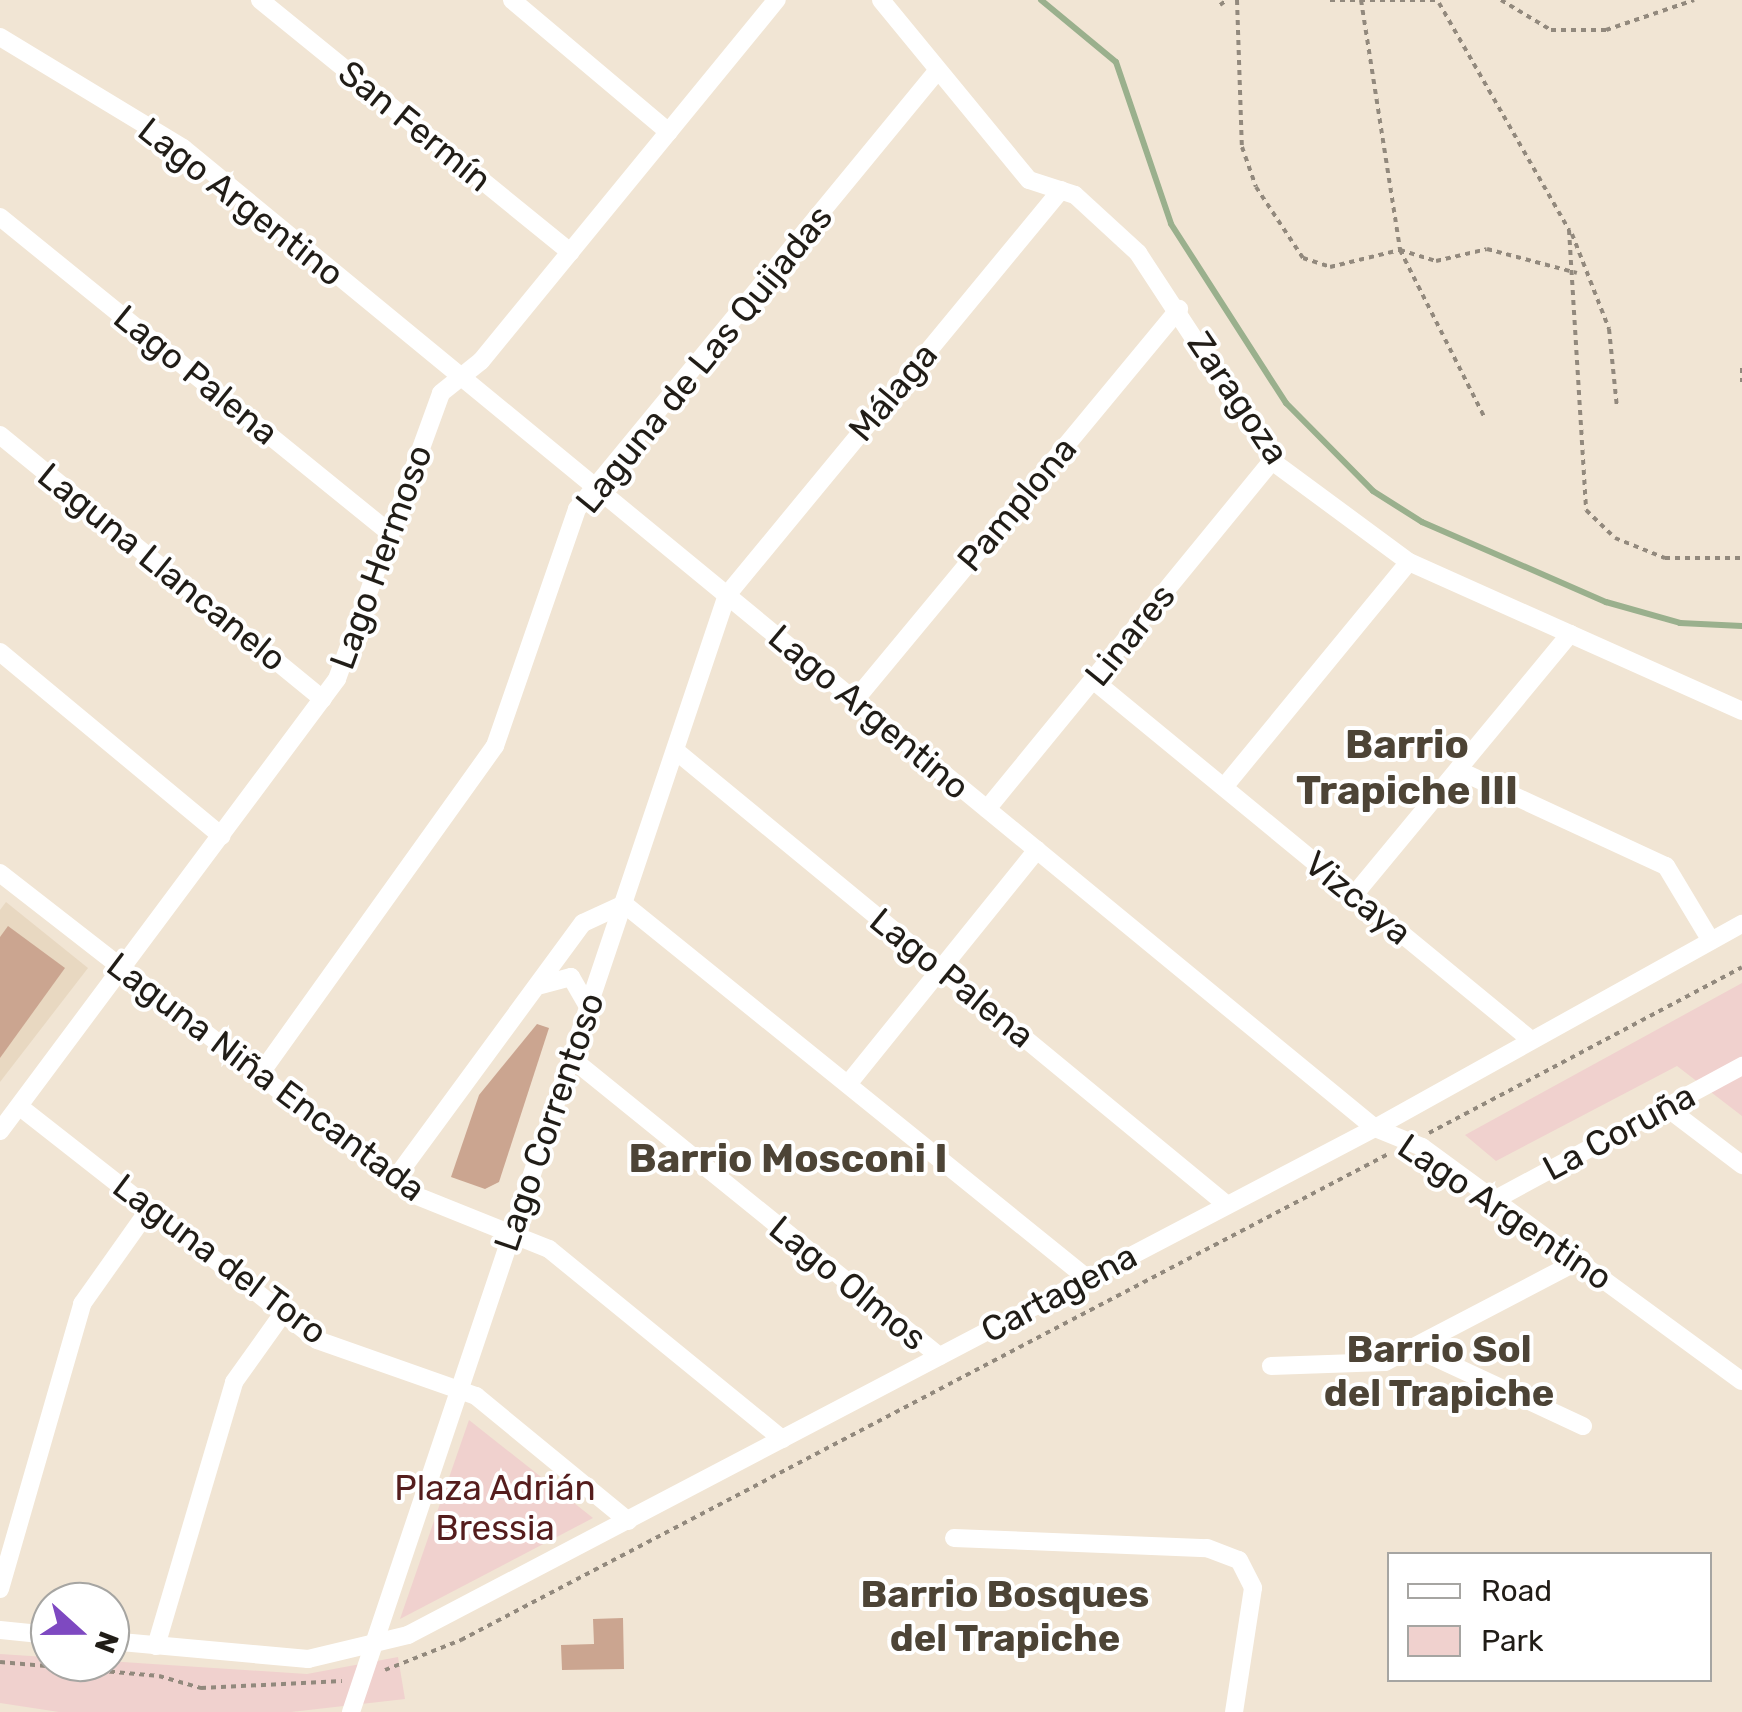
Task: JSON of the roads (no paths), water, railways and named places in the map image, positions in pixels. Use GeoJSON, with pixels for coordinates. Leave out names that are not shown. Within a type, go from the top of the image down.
{"type":"FeatureCollection","features":[{"type":"Feature","properties":{"kind":"street","name":"San Fermín"},"geometry":{"type":"LineString","coordinates":[[260,0],[570,252]]}},
{"type":"Feature","properties":{"kind":"street"},"geometry":{"type":"LineString","coordinates":[[512,0],[670,132]]}},
{"type":"Feature","properties":{"kind":"street","name":"Zaragoza"},"geometry":{"type":"LineString","coordinates":[[881,0],[1030,180],[1060,190],[1114,229],[1179,309],[1273,460],[1409,562],[1742,711]]}},
{"type":"Feature","properties":{"kind":"street","name":"Lago Hermoso"},"geometry":{"type":"LineString","coordinates":[[0,1132],[122,972],[347,661],[441,394],[458,374],[481,361],[670,132],[770,3]]}},
{"type":"Feature","properties":{"kind":"street","name":"Lago Argentino"},"geometry":{"type":"LineString","coordinates":[[0,39],[183,148],[1375,1128],[1422,1147],[1582,1259],[1742,1381]]}},
{"type":"Feature","properties":{"kind":"street","name":"Laguna de Las Quijadas"},"geometry":{"type":"LineString","coordinates":[[258,1077],[495,746],[578,509],[938,70]]}},
{"type":"Feature","properties":{"kind":"street","name":"Málaga"},"geometry":{"type":"LineString","coordinates":[[727,595],[1060,190]]}},
{"type":"Feature","properties":{"kind":"street","name":"Lago Palena"},"geometry":{"type":"LineString","coordinates":[[0,217],[392,534]]}},
{"type":"Feature","properties":{"kind":"street","name":"Pamplona"},"geometry":{"type":"LineString","coordinates":[[855,700],[1179,309]]}},
{"type":"Feature","properties":{"kind":"street","name":"Laguna Llancanelo"},"geometry":{"type":"LineString","coordinates":[[0,436],[323,699]]}},
{"type":"Feature","properties":{"kind":"street","name":"Linares"},"geometry":{"type":"LineString","coordinates":[[987,809],[1273,460]]}},
{"type":"Feature","properties":{"kind":"street"},"geometry":{"type":"LineString","coordinates":[[1224,788],[1409,562]]}},
{"type":"Feature","properties":{"kind":"street","name":"Lago Correntoso"},"geometry":{"type":"LineString","coordinates":[[351,1712],[456,1388],[727,595]]}},
{"type":"Feature","properties":{"kind":"street"},"geometry":{"type":"LineString","coordinates":[[1354,895],[1570,634]]}},
{"type":"Feature","properties":{"kind":"street"},"geometry":{"type":"LineString","coordinates":[[0,652],[222,836]]}},
{"type":"Feature","properties":{"kind":"street","name":"Vizcaya"},"geometry":{"type":"LineString","coordinates":[[1093,680],[1530,1040]]}},
{"type":"Feature","properties":{"kind":"street","name":"Lago Palena"},"geometry":{"type":"LineString","coordinates":[[676,751],[1227,1204]]}},
{"type":"Feature","properties":{"kind":"street"},"geometry":{"type":"LineString","coordinates":[[1458,770],[1666,866],[1711,941]]}},
{"type":"Feature","properties":{"kind":"street"},"geometry":{"type":"LineString","coordinates":[[848,1084],[1037,850]]}},
{"type":"Feature","properties":{"kind":"street","name":"Laguna Niña Encantada"},"geometry":{"type":"LineString","coordinates":[[0,873],[122,972],[394,1180],[550,1248],[782,1439]]}},
{"type":"Feature","properties":{"kind":"street"},"geometry":{"type":"LineString","coordinates":[[394,1180],[582,923],[624,904],[1088,1279]]}},
{"type":"Feature","properties":{"kind":"street","name":"Cartagena"},"geometry":{"type":"LineString","coordinates":[[130,1643],[308,1659],[369,1648],[628,1521],[1375,1128],[1742,924]]}},
{"type":"Feature","properties":{"kind":"street"},"geometry":{"type":"LineString","coordinates":[[530,994],[571,977],[588,1007]]}},
{"type":"Feature","properties":{"kind":"street","name":"Lago Olmos"},"geometry":{"type":"LineString","coordinates":[[571,1058],[939,1356]]}},
{"type":"Feature","properties":{"kind":"street","name":"La Coruña"},"geometry":{"type":"LineString","coordinates":[[1496,1199],[1742,1066]]}},
{"type":"Feature","properties":{"kind":"street","name":"Laguna del Toro"},"geometry":{"type":"LineString","coordinates":[[20,1107],[318,1340],[456,1388],[492,1407],[628,1521]]}},
{"type":"Feature","properties":{"kind":"street"},"geometry":{"type":"LineString","coordinates":[[1666,1107],[1742,1165]]}},
{"type":"Feature","properties":{"kind":"street"},"geometry":{"type":"LineString","coordinates":[[0,1589],[82,1304],[150,1208]]}},
{"type":"Feature","properties":{"kind":"street"},"geometry":{"type":"LineString","coordinates":[[1271,1366],[1362,1367],[1417,1349],[1582,1259]]}},
{"type":"Feature","properties":{"kind":"street"},"geometry":{"type":"LineString","coordinates":[[156,1646],[234,1382],[284,1312]]}},
{"type":"Feature","properties":{"kind":"street"},"geometry":{"type":"LineString","coordinates":[[1417,1349],[1583,1426]]}},
{"type":"Feature","properties":{"kind":"street"},"geometry":{"type":"LineString","coordinates":[[954,1538],[1207,1548],[1239,1560],[1253,1588],[1234,1712]]}},
{"type":"Feature","properties":{"kind":"street"},"geometry":{"type":"LineString","coordinates":[[0,1630],[30,1633]]}},
{"type":"Feature","properties":{"kind":"waterway"},"geometry":{"type":"LineString","coordinates":[[1041,0],[1116,62],[1171,224],[1286,403],[1373,491],[1422,522],[1606,602],[1680,623],[1742,626]]}},
{"type":"Feature","properties":{"kind":"district","name":"Barrio Trapiche III"},"geometry":{"type":"Point","coordinates":[1407,768]}},
{"type":"Feature","properties":{"kind":"district","name":"Barrio Mosconi I"},"geometry":{"type":"Point","coordinates":[788,1159]}},
{"type":"Feature","properties":{"kind":"district","name":"Barrio Sol del Trapiche"},"geometry":{"type":"Point","coordinates":[1439,1372]}},
{"type":"Feature","properties":{"kind":"district","name":"Barrio Bosques del Trapiche"},"geometry":{"type":"Point","coordinates":[1005,1617]}},
{"type":"Feature","properties":{"kind":"park label","name":"Plaza Adrián Bressia"},"geometry":{"type":"Point","coordinates":[495,1508]}}]}
